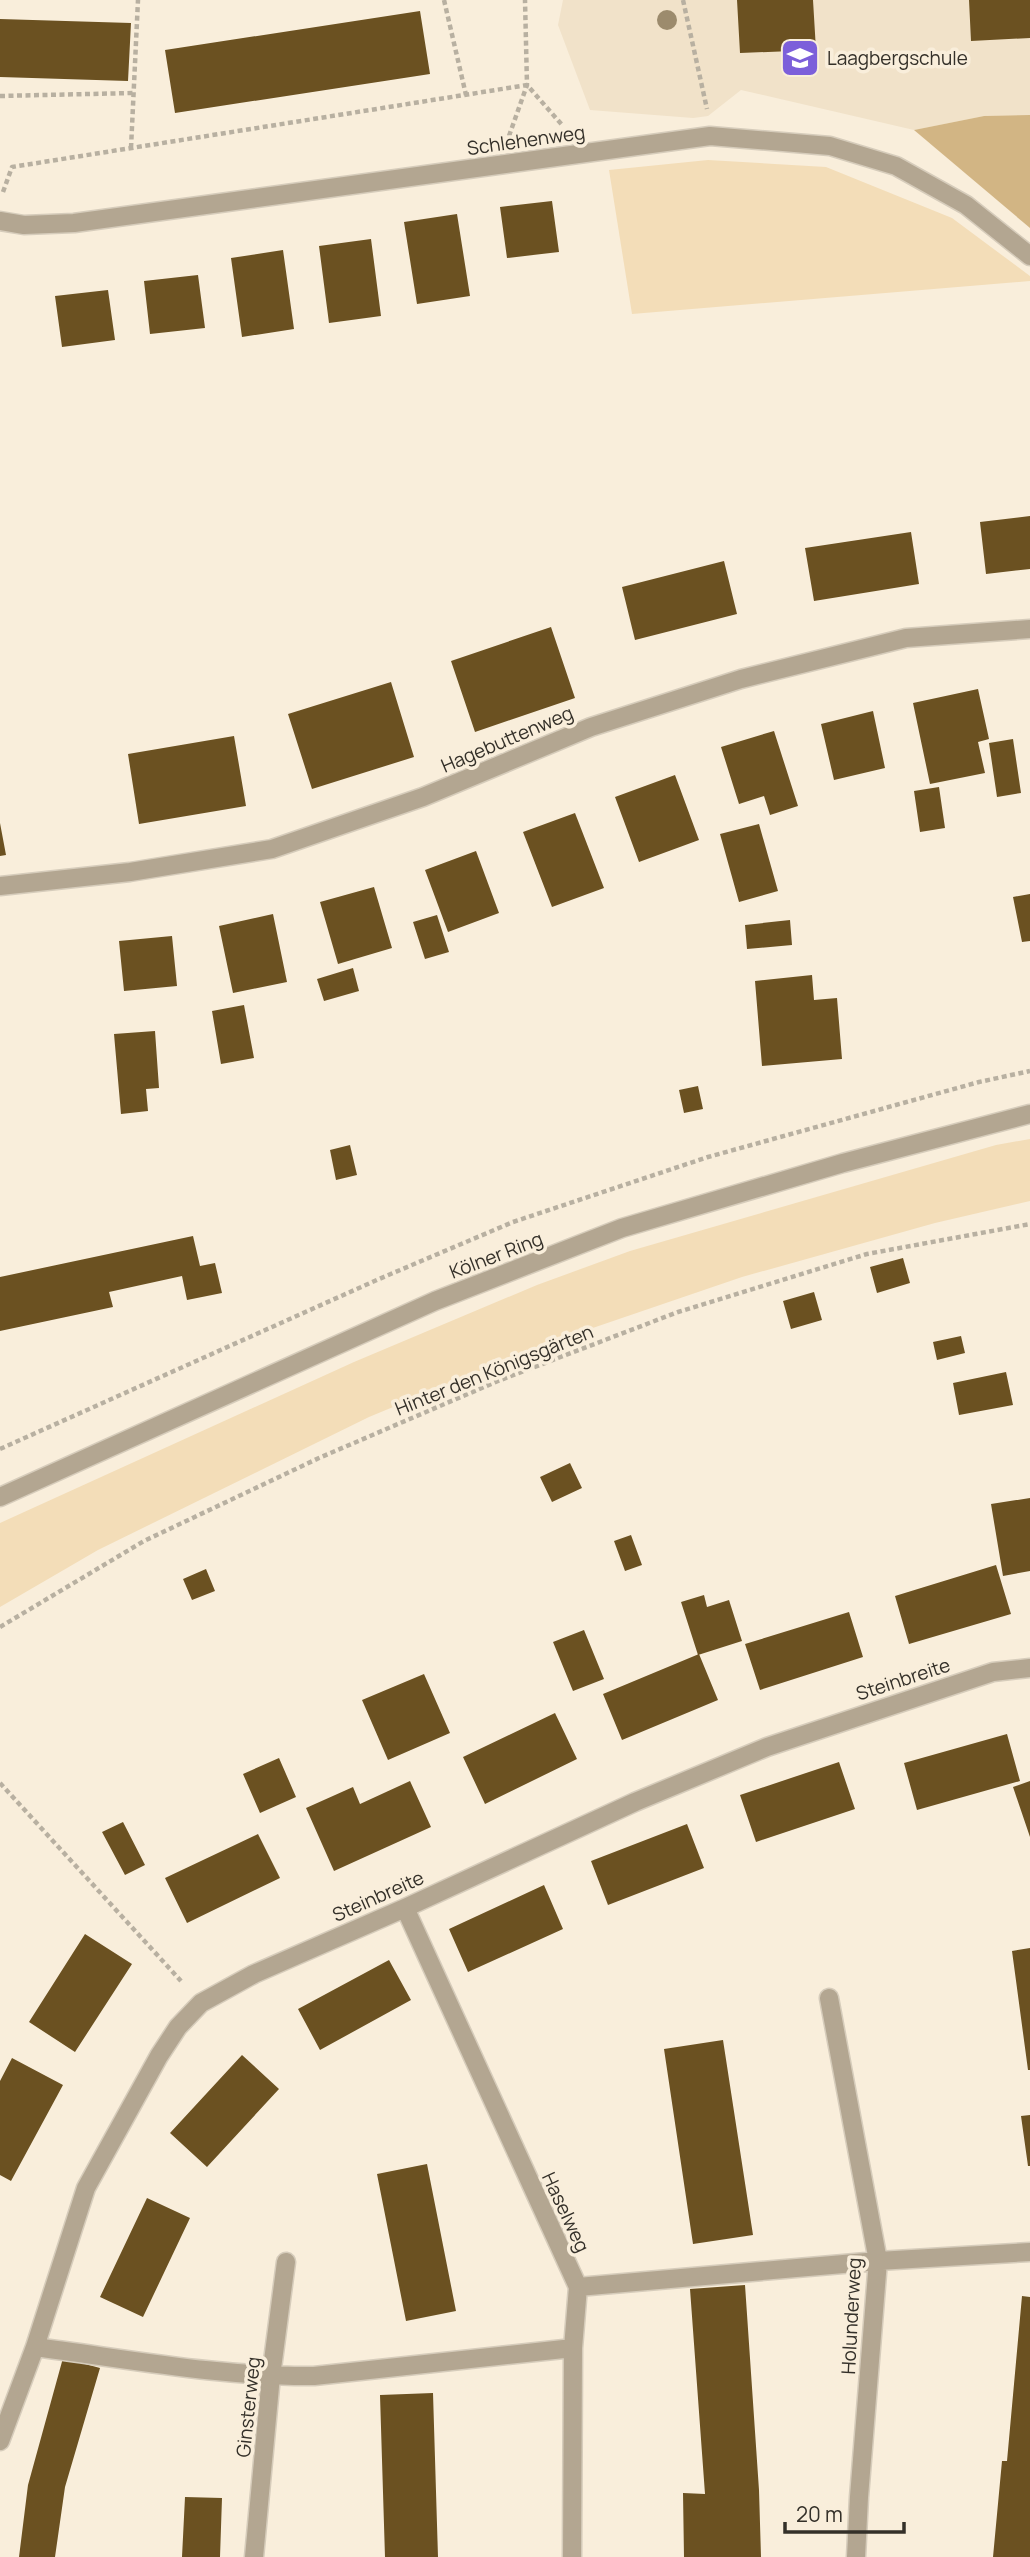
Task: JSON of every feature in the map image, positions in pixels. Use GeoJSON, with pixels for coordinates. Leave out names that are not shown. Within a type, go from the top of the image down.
{"type":"FeatureCollection","features":[{"type":"Feature","properties":{"kind":"street","name":"Schlehenweg"},"geometry":{"type":"LineString","coordinates":[[0,221],[24,225],[74,223],[710,136],[830,146],[896,166],[966,205],[1030,256]]}},
{"type":"Feature","properties":{"kind":"street","name":"Hagebuttenweg"},"geometry":{"type":"LineString","coordinates":[[0,886],[130,872],[272,849],[423,797],[591,727],[741,680],[906,638],[1030,629]]}},
{"type":"Feature","properties":{"kind":"street","name":"Kölner Ring"},"geometry":{"type":"LineString","coordinates":[[0,1497],[423,1306],[622,1228],[843,1163],[1030,1114]]}},
{"type":"Feature","properties":{"kind":"street","name":"Steinbreite"},"geometry":{"type":"LineString","coordinates":[[0,2441],[35,2347],[86,2188],[177,2027],[201,2003],[254,1974],[617,1810],[767,1747],[993,1672],[1030,1668]]}},
{"type":"Feature","properties":{"kind":"street","name":"Haselweg"},"geometry":{"type":"LineString","coordinates":[[405,1908],[578,2287]]}},
{"type":"Feature","properties":{"kind":"street","name":"Holunderweg"},"geometry":{"type":"LineString","coordinates":[[829,1998],[878,2261],[856,2557]]}},
{"type":"Feature","properties":{"kind":"street"},"geometry":{"type":"LineString","coordinates":[[572,2557],[572,2348],[578,2287],[878,2261],[1030,2252]]}},
{"type":"Feature","properties":{"kind":"street","name":"Ginsterweg"},"geometry":{"type":"LineString","coordinates":[[254,2557],[271,2376],[286,2262]]}},
{"type":"Feature","properties":{"kind":"street"},"geometry":{"type":"LineString","coordinates":[[35,2347],[237,2374],[271,2376],[314,2376],[572,2348]]}},
{"type":"Feature","properties":{"kind":"path"},"geometry":{"type":"LineString","coordinates":[[131,148],[138,0]]}},
{"type":"Feature","properties":{"kind":"path"},"geometry":{"type":"LineString","coordinates":[[444,0],[466,95]]}},
{"type":"Feature","properties":{"kind":"path"},"geometry":{"type":"LineString","coordinates":[[498,165],[527,85],[525,0]]}},
{"type":"Feature","properties":{"kind":"path"},"geometry":{"type":"LineString","coordinates":[[683,0],[708,116]]}},
{"type":"Feature","properties":{"kind":"path"},"geometry":{"type":"LineString","coordinates":[[0,200],[12,167],[527,85]]}},
{"type":"Feature","properties":{"kind":"path"},"geometry":{"type":"LineString","coordinates":[[527,85],[587,153]]}},
{"type":"Feature","properties":{"kind":"path"},"geometry":{"type":"LineString","coordinates":[[0,96],[133,93]]}},
{"type":"Feature","properties":{"kind":"path","name":"Hinter den Königsgärten"},"geometry":{"type":"LineString","coordinates":[[0,1627],[144,1541],[319,1458],[498,1381],[678,1312],[867,1254],[1030,1224]]}},
{"type":"Feature","properties":{"kind":"path"},"geometry":{"type":"LineString","coordinates":[[0,1783],[201,2003]]}},
{"type":"Feature","properties":{"kind":"shaded area","name":"Laagbergschule"},"geometry":{"type":"Polygon","coordinates":[[[563,0],[1030,0],[1030,115],[984,116],[914,130],[741,90],[708,116],[693,118],[590,110],[558,25],[563,0]]]}},
{"type":"Feature","properties":{"kind":"shaded area"},"geometry":{"type":"Polygon","coordinates":[[[1030,115],[1030,228],[914,130],[984,116],[1030,115]]]}},
{"type":"Feature","properties":{"kind":"shaded area"},"geometry":{"type":"Polygon","coordinates":[[[708,160],[826,167],[952,218],[1030,276],[1030,281],[632,314],[609,170],[708,160]]]}},
{"type":"Feature","properties":{"kind":"shaded area"},"geometry":{"type":"Polygon","coordinates":[[[1030,1139],[1030,1201],[935,1223],[742,1277],[540,1346],[369,1417],[98,1550],[0,1607],[0,1523],[354,1362],[537,1285],[630,1251],[996,1145],[1030,1139]]]}},
{"type":"Feature","properties":{"kind":"building"},"geometry":{"type":"Polygon","coordinates":[[[737,0],[813,0],[816,50],[740,53],[737,0]]]}},
{"type":"Feature","properties":{"kind":"building"},"geometry":{"type":"Polygon","coordinates":[[[969,0],[1030,0],[1030,38],[971,41],[969,0]]]}},
{"type":"Feature","properties":{"kind":"building"},"geometry":{"type":"Polygon","coordinates":[[[420,11],[430,74],[175,113],[165,50],[420,11]]]}},
{"type":"Feature","properties":{"kind":"building"},"geometry":{"type":"Polygon","coordinates":[[[0,19],[131,23],[128,81],[0,77],[0,19]]]}},
{"type":"Feature","properties":{"kind":"building"},"geometry":{"type":"Polygon","coordinates":[[[552,201],[559,252],[507,258],[500,207],[552,201]]]}},
{"type":"Feature","properties":{"kind":"building"},"geometry":{"type":"Polygon","coordinates":[[[457,214],[470,296],[417,304],[404,222],[457,214]]]}},
{"type":"Feature","properties":{"kind":"building"},"geometry":{"type":"Polygon","coordinates":[[[371,239],[381,316],[329,323],[319,246],[371,239]]]}},
{"type":"Feature","properties":{"kind":"building"},"geometry":{"type":"Polygon","coordinates":[[[283,250],[294,329],[242,337],[231,258],[283,250]]]}},
{"type":"Feature","properties":{"kind":"building"},"geometry":{"type":"Polygon","coordinates":[[[198,275],[205,328],[150,334],[144,281],[198,275]]]}},
{"type":"Feature","properties":{"kind":"building"},"geometry":{"type":"Polygon","coordinates":[[[108,290],[115,340],[62,347],[55,296],[108,290]]]}},
{"type":"Feature","properties":{"kind":"building"},"geometry":{"type":"Polygon","coordinates":[[[1030,516],[1030,569],[986,574],[980,522],[1030,516]]]}},
{"type":"Feature","properties":{"kind":"building"},"geometry":{"type":"Polygon","coordinates":[[[911,532],[919,584],[814,601],[805,548],[911,532]]]}},
{"type":"Feature","properties":{"kind":"building"},"geometry":{"type":"Polygon","coordinates":[[[724,561],[737,614],[635,640],[622,587],[724,561]]]}},
{"type":"Feature","properties":{"kind":"building"},"geometry":{"type":"Polygon","coordinates":[[[551,627],[575,698],[475,732],[451,661],[551,627]]]}},
{"type":"Feature","properties":{"kind":"building"},"geometry":{"type":"Polygon","coordinates":[[[391,682],[414,757],[312,789],[288,714],[391,682]]]}},
{"type":"Feature","properties":{"kind":"building"},"geometry":{"type":"Polygon","coordinates":[[[978,689],[989,739],[978,742],[985,773],[930,784],[913,703],[978,689]]]}},
{"type":"Feature","properties":{"kind":"building"},"geometry":{"type":"Polygon","coordinates":[[[873,711],[885,768],[834,780],[821,724],[873,711]]]}},
{"type":"Feature","properties":{"kind":"building"},"geometry":{"type":"Polygon","coordinates":[[[774,731],[798,806],[770,815],[764,796],[739,804],[721,747],[774,731]]]}},
{"type":"Feature","properties":{"kind":"building"},"geometry":{"type":"Polygon","coordinates":[[[234,736],[246,806],[139,824],[128,754],[234,736]]]}},
{"type":"Feature","properties":{"kind":"building"},"geometry":{"type":"Polygon","coordinates":[[[1013,739],[1021,793],[997,797],[989,743],[1013,739]]]}},
{"type":"Feature","properties":{"kind":"building"},"geometry":{"type":"Polygon","coordinates":[[[675,775],[699,840],[639,862],[615,797],[675,775]]]}},
{"type":"Feature","properties":{"kind":"building"},"geometry":{"type":"Polygon","coordinates":[[[939,787],[945,828],[920,832],[914,791],[939,787]]]}},
{"type":"Feature","properties":{"kind":"building"},"geometry":{"type":"Polygon","coordinates":[[[575,813],[604,888],[552,907],[523,832],[575,813]]]}},
{"type":"Feature","properties":{"kind":"building"},"geometry":{"type":"Polygon","coordinates":[[[0,823],[6,855],[0,856],[0,823]]]}},
{"type":"Feature","properties":{"kind":"building"},"geometry":{"type":"Polygon","coordinates":[[[759,824],[778,891],[739,902],[720,834],[759,824]]]}},
{"type":"Feature","properties":{"kind":"building"},"geometry":{"type":"Polygon","coordinates":[[[476,851],[499,913],[448,932],[425,870],[476,851]]]}},
{"type":"Feature","properties":{"kind":"building"},"geometry":{"type":"Polygon","coordinates":[[[374,887],[392,948],[338,964],[320,902],[374,887]]]}},
{"type":"Feature","properties":{"kind":"building"},"geometry":{"type":"Polygon","coordinates":[[[1030,894],[1030,941],[1022,942],[1013,897],[1030,894]]]}},
{"type":"Feature","properties":{"kind":"building"},"geometry":{"type":"Polygon","coordinates":[[[273,914],[287,982],[233,993],[219,926],[273,914]]]}},
{"type":"Feature","properties":{"kind":"building"},"geometry":{"type":"Polygon","coordinates":[[[437,915],[449,952],[425,959],[413,922],[437,915]]]}},
{"type":"Feature","properties":{"kind":"building"},"geometry":{"type":"Polygon","coordinates":[[[790,920],[792,945],[747,949],[745,925],[790,920]]]}},
{"type":"Feature","properties":{"kind":"building"},"geometry":{"type":"Polygon","coordinates":[[[172,936],[177,986],[124,991],[119,941],[172,936]]]}},
{"type":"Feature","properties":{"kind":"building"},"geometry":{"type":"Polygon","coordinates":[[[353,968],[359,991],[324,1001],[317,979],[353,968]]]}},
{"type":"Feature","properties":{"kind":"building"},"geometry":{"type":"Polygon","coordinates":[[[812,975],[814,1000],[837,998],[842,1059],[762,1066],[755,981],[812,975]]]}},
{"type":"Feature","properties":{"kind":"building"},"geometry":{"type":"Polygon","coordinates":[[[244,1005],[254,1058],[221,1064],[212,1011],[244,1005]]]}},
{"type":"Feature","properties":{"kind":"building"},"geometry":{"type":"Polygon","coordinates":[[[155,1031],[159,1088],[146,1089],[148,1111],[121,1114],[114,1034],[155,1031]]]}},
{"type":"Feature","properties":{"kind":"building"},"geometry":{"type":"Polygon","coordinates":[[[698,1086],[703,1109],[684,1113],[679,1090],[698,1086]]]}},
{"type":"Feature","properties":{"kind":"building"},"geometry":{"type":"Polygon","coordinates":[[[350,1145],[357,1175],[336,1180],[330,1150],[350,1145]]]}},
{"type":"Feature","properties":{"kind":"building"},"geometry":{"type":"Polygon","coordinates":[[[193,1236],[200,1266],[215,1263],[222,1293],[187,1300],[182,1276],[109,1292],[113,1307],[0,1331],[0,1277],[193,1236]]]}},
{"type":"Feature","properties":{"kind":"building"},"geometry":{"type":"Polygon","coordinates":[[[903,1258],[910,1283],[877,1293],[870,1267],[903,1258]]]}},
{"type":"Feature","properties":{"kind":"building"},"geometry":{"type":"Polygon","coordinates":[[[814,1292],[822,1320],[791,1329],[783,1301],[814,1292]]]}},
{"type":"Feature","properties":{"kind":"building"},"geometry":{"type":"Polygon","coordinates":[[[961,1336],[965,1353],[937,1360],[933,1342],[961,1336]]]}},
{"type":"Feature","properties":{"kind":"building"},"geometry":{"type":"Polygon","coordinates":[[[1006,1372],[1013,1405],[959,1415],[953,1383],[1006,1372]]]}},
{"type":"Feature","properties":{"kind":"building"},"geometry":{"type":"Polygon","coordinates":[[[570,1463],[582,1488],[552,1502],[540,1477],[570,1463]]]}},
{"type":"Feature","properties":{"kind":"building"},"geometry":{"type":"Polygon","coordinates":[[[1030,1498],[1030,1571],[1003,1576],[991,1504],[1030,1498]]]}},
{"type":"Feature","properties":{"kind":"building"},"geometry":{"type":"Polygon","coordinates":[[[631,1535],[642,1565],[625,1571],[614,1541],[631,1535]]]}},
{"type":"Feature","properties":{"kind":"building"},"geometry":{"type":"Polygon","coordinates":[[[996,1565],[1011,1614],[909,1644],[895,1596],[996,1565]]]}},
{"type":"Feature","properties":{"kind":"building"},"geometry":{"type":"Polygon","coordinates":[[[206,1569],[215,1591],[192,1600],[183,1579],[206,1569]]]}},
{"type":"Feature","properties":{"kind":"building"},"geometry":{"type":"Polygon","coordinates":[[[704,1595],[707,1607],[729,1600],[742,1641],[698,1655],[681,1602],[704,1595]]]}},
{"type":"Feature","properties":{"kind":"building"},"geometry":{"type":"Polygon","coordinates":[[[849,1612],[863,1657],[760,1690],[745,1644],[849,1612]]]}},
{"type":"Feature","properties":{"kind":"building"},"geometry":{"type":"Polygon","coordinates":[[[584,1630],[604,1679],[573,1691],[553,1642],[584,1630]]]}},
{"type":"Feature","properties":{"kind":"building"},"geometry":{"type":"Polygon","coordinates":[[[699,1654],[718,1700],[622,1740],[603,1694],[699,1654]]]}},
{"type":"Feature","properties":{"kind":"building"},"geometry":{"type":"Polygon","coordinates":[[[424,1674],[450,1733],[388,1760],[362,1700],[424,1674]]]}},
{"type":"Feature","properties":{"kind":"building"},"geometry":{"type":"Polygon","coordinates":[[[555,1713],[577,1759],[485,1804],[463,1757],[555,1713]]]}},
{"type":"Feature","properties":{"kind":"building"},"geometry":{"type":"Polygon","coordinates":[[[1007,1734],[1020,1781],[917,1810],[904,1763],[1007,1734]]]}},
{"type":"Feature","properties":{"kind":"building"},"geometry":{"type":"Polygon","coordinates":[[[279,1758],[296,1797],[260,1813],[243,1774],[279,1758]]]}},
{"type":"Feature","properties":{"kind":"building"},"geometry":{"type":"Polygon","coordinates":[[[839,1762],[855,1809],[756,1842],[740,1795],[839,1762]]]}},
{"type":"Feature","properties":{"kind":"building"},"geometry":{"type":"Polygon","coordinates":[[[410,1781],[431,1827],[334,1871],[306,1808],[353,1787],[360,1804],[410,1781]]]}},
{"type":"Feature","properties":{"kind":"building"},"geometry":{"type":"Polygon","coordinates":[[[1030,1781],[1030,1837],[1013,1787],[1030,1781]]]}},
{"type":"Feature","properties":{"kind":"building"},"geometry":{"type":"Polygon","coordinates":[[[123,1822],[145,1865],[125,1875],[102,1832],[123,1822]]]}},
{"type":"Feature","properties":{"kind":"building"},"geometry":{"type":"Polygon","coordinates":[[[687,1824],[704,1868],[608,1905],[591,1861],[687,1824]]]}},
{"type":"Feature","properties":{"kind":"building"},"geometry":{"type":"Polygon","coordinates":[[[258,1834],[280,1878],[187,1923],[165,1878],[258,1834]]]}},
{"type":"Feature","properties":{"kind":"building"},"geometry":{"type":"Polygon","coordinates":[[[544,1885],[563,1929],[468,1972],[449,1929],[544,1885]]]}},
{"type":"Feature","properties":{"kind":"building"},"geometry":{"type":"Polygon","coordinates":[[[85,1934],[132,1964],[75,2052],[29,2022],[85,1934]]]}},
{"type":"Feature","properties":{"kind":"building"},"geometry":{"type":"Polygon","coordinates":[[[1030,1948],[1030,2070],[1028,2070],[1012,1951],[1030,1948]]]}},
{"type":"Feature","properties":{"kind":"building"},"geometry":{"type":"Polygon","coordinates":[[[389,1960],[411,2000],[320,2050],[298,2009],[389,1960]]]}},
{"type":"Feature","properties":{"kind":"building"},"geometry":{"type":"Polygon","coordinates":[[[723,2040],[753,2235],[693,2244],[664,2049],[723,2040]]]}},
{"type":"Feature","properties":{"kind":"building"},"geometry":{"type":"Polygon","coordinates":[[[242,2055],[279,2089],[207,2167],[170,2133],[242,2055]]]}},
{"type":"Feature","properties":{"kind":"building"},"geometry":{"type":"Polygon","coordinates":[[[12,2058],[63,2085],[11,2181],[0,2175],[0,2081],[12,2058]]]}},
{"type":"Feature","properties":{"kind":"building"},"geometry":{"type":"Polygon","coordinates":[[[1030,2115],[1030,2166],[1028,2166],[1021,2116],[1030,2115]]]}},
{"type":"Feature","properties":{"kind":"building"},"geometry":{"type":"Polygon","coordinates":[[[427,2164],[456,2311],[406,2321],[377,2174],[427,2164]]]}},
{"type":"Feature","properties":{"kind":"building"},"geometry":{"type":"Polygon","coordinates":[[[147,2198],[190,2218],[143,2317],[100,2297],[147,2198]]]}},
{"type":"Feature","properties":{"kind":"building"},"geometry":{"type":"Polygon","coordinates":[[[745,2285],[761,2557],[684,2557],[683,2493],[705,2494],[690,2289],[745,2285]]]}},
{"type":"Feature","properties":{"kind":"building"},"geometry":{"type":"Polygon","coordinates":[[[1022,2296],[1030,2297],[1030,2557],[993,2557],[1002,2461],[1007,2461],[1022,2296]]]}},
{"type":"Feature","properties":{"kind":"building"},"geometry":{"type":"Polygon","coordinates":[[[63,2358],[100,2368],[65,2487],[55,2557],[19,2557],[28,2485],[63,2358]]]}},
{"type":"Feature","properties":{"kind":"building"},"geometry":{"type":"Polygon","coordinates":[[[433,2393],[438,2557],[385,2557],[380,2395],[433,2393]]]}},
{"type":"Feature","properties":{"kind":"building"},"geometry":{"type":"Polygon","coordinates":[[[185,2497],[222,2498],[220,2557],[182,2557],[185,2497]]]}},
{"type":"Feature","properties":{"kind":"place","name":"Laagbergschule"},"geometry":{"type":"Point","coordinates":[800,58]}}]}
